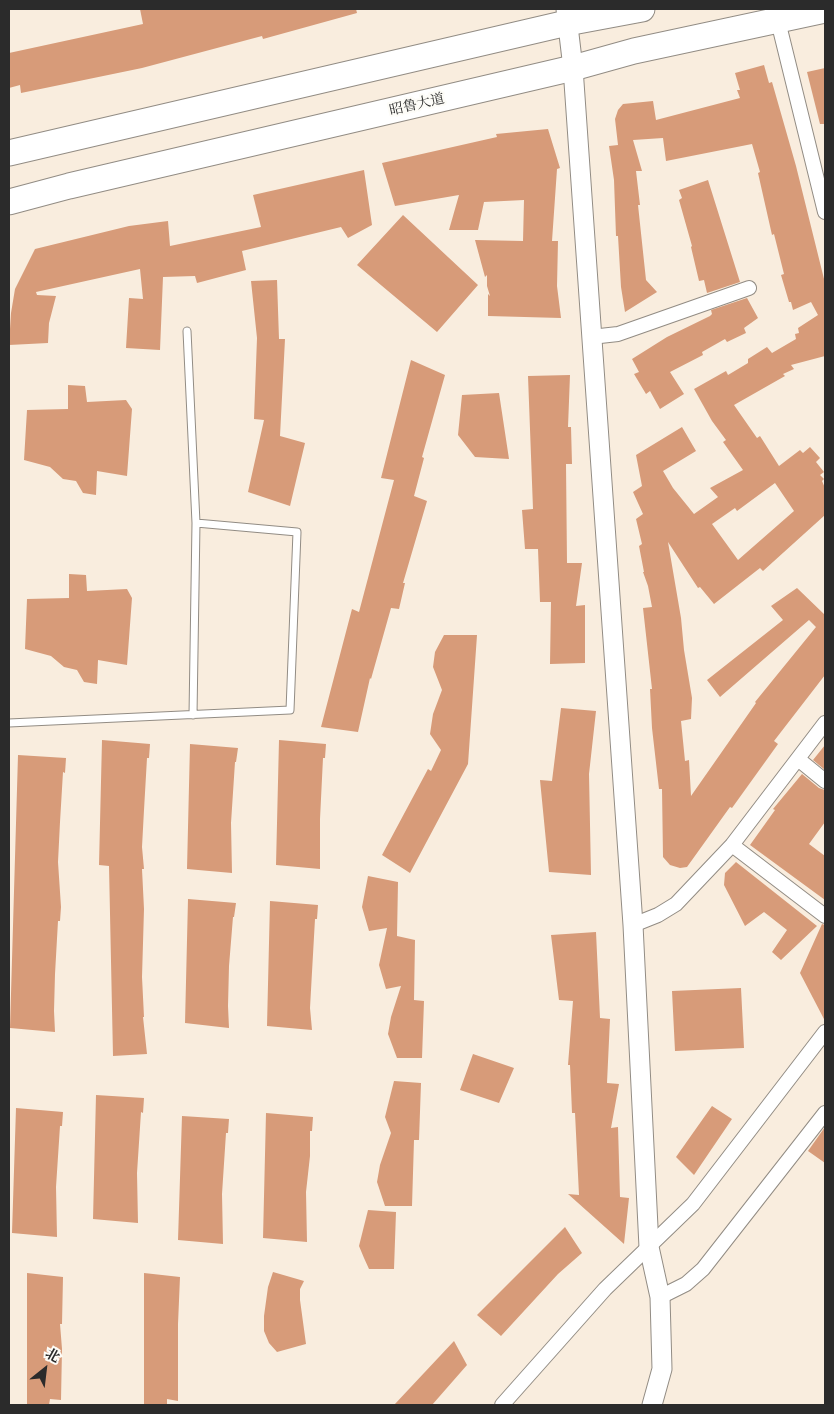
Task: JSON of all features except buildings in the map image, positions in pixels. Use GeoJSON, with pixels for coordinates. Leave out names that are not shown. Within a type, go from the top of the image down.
{"type":"FeatureCollection","features":[{"type":"Feature","properties":{"kind":"highway"},"geometry":{"type":"LineString","coordinates":[[9,153],[567,16],[642,9]]}},
{"type":"Feature","properties":{"kind":"highway","name":"昭鲁大道"},"geometry":{"type":"LineString","coordinates":[[9,202],[573,68],[634,51],[825,10]]}},
{"type":"Feature","properties":{"kind":"street"},"geometry":{"type":"LineString","coordinates":[[567,16],[573,68],[590,337],[633,925],[649,1247],[660,1297],[662,1369],[652,1405]]}},
{"type":"Feature","properties":{"kind":"street"},"geometry":{"type":"LineString","coordinates":[[778,21],[825,212]]}},
{"type":"Feature","properties":{"kind":"street"},"geometry":{"type":"LineString","coordinates":[[590,337],[618,334],[749,288]]}},
{"type":"Feature","properties":{"kind":"street"},"geometry":{"type":"LineString","coordinates":[[633,925],[658,915],[676,904],[732,846],[825,723]]}},
{"type":"Feature","properties":{"kind":"street"},"geometry":{"type":"LineString","coordinates":[[798,759],[825,781]]}},
{"type":"Feature","properties":{"kind":"street"},"geometry":{"type":"LineString","coordinates":[[732,846],[825,916]]}},
{"type":"Feature","properties":{"kind":"street"},"geometry":{"type":"LineString","coordinates":[[502,1405],[605,1288],[692,1204],[825,1032]]}},
{"type":"Feature","properties":{"kind":"street"},"geometry":{"type":"LineString","coordinates":[[660,1297],[686,1284],[703,1269],[825,1113]]}},
{"type":"Feature","properties":{"kind":"lane"},"geometry":{"type":"LineString","coordinates":[[187,331],[196,523],[193,715]]}},
{"type":"Feature","properties":{"kind":"lane"},"geometry":{"type":"LineString","coordinates":[[9,723],[290,710],[297,532],[196,523]]}}]}
